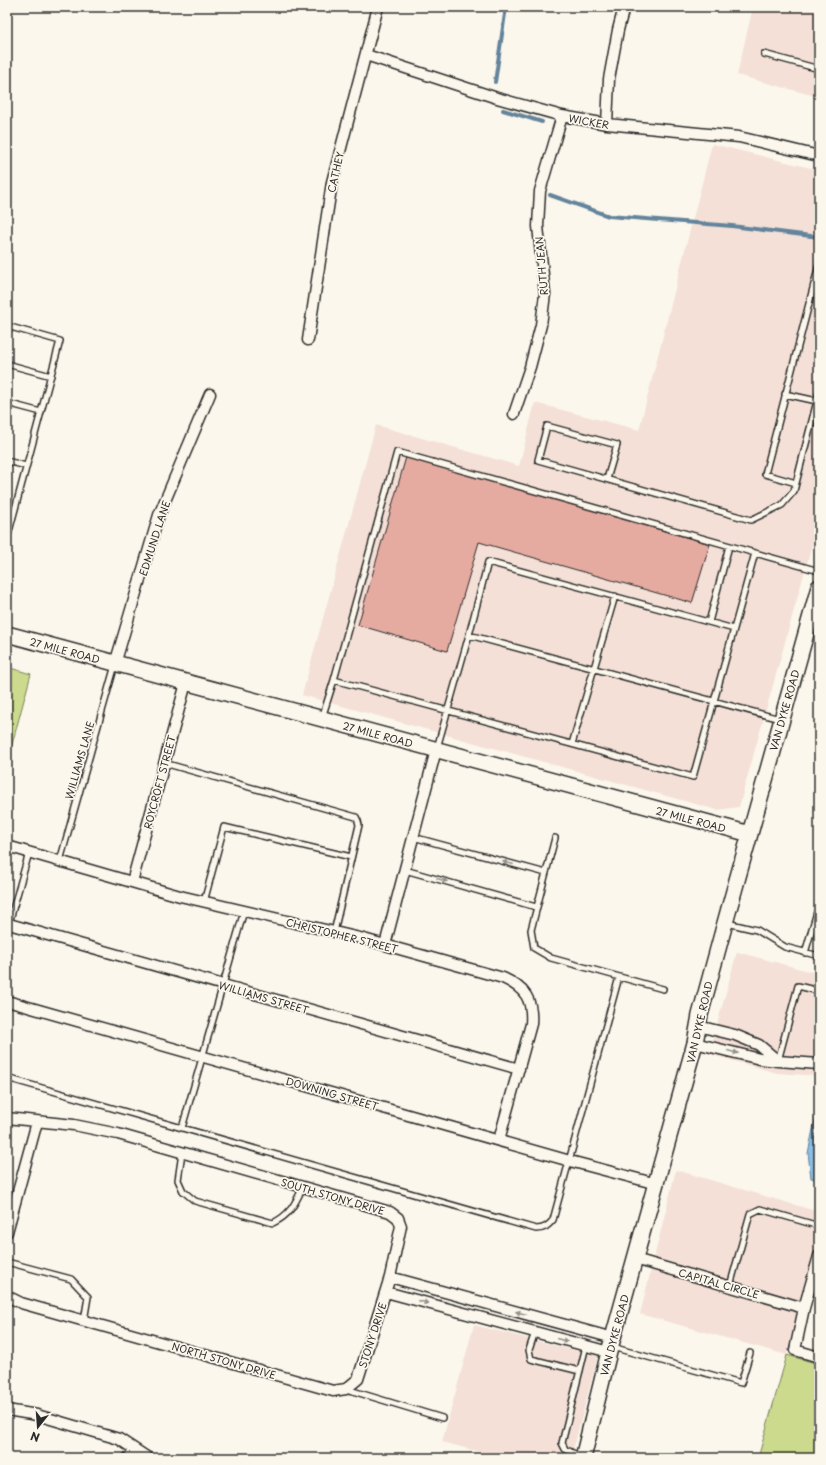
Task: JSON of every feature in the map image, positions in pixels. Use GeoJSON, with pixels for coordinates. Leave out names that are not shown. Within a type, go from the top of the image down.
{"type":"FeatureCollection","features":[{"type":"Feature","properties":{"kind":"street","name":"CATHEY"},"geometry":{"type":"LineString","coordinates":[[308,340],[332,182],[378,7]]}},
{"type":"Feature","properties":{"kind":"street"},"geometry":{"type":"LineString","coordinates":[[607,124],[609,79],[624,7]]}},
{"type":"Feature","properties":{"kind":"street","name":"WICKER"},"geometry":{"type":"LineString","coordinates":[[366,55],[498,98],[562,116],[607,124],[739,137],[819,156]]}},
{"type":"Feature","properties":{"kind":"street","name":"RUTH JEAN"},"geometry":{"type":"LineString","coordinates":[[514,414],[530,367],[541,325],[545,294],[538,226],[540,191],[562,116]]}},
{"type":"Feature","properties":{"kind":"street","name":"EDMUND LANE"},"geometry":{"type":"LineString","coordinates":[[116,664],[159,515],[210,394]]}},
{"type":"Feature","properties":{"kind":"street","name":"VAN DYKE ROAD"},"geometry":{"type":"LineString","coordinates":[[583,1458],[611,1346],[695,1043],[700,1015],[724,923],[781,719],[818,596]]}},
{"type":"Feature","properties":{"kind":"street","name":"27 MILE ROAD"},"geometry":{"type":"LineString","coordinates":[[7,634],[750,834]]}},
{"type":"Feature","properties":{"kind":"street","name":"ROYCROFT STREET"},"geometry":{"type":"LineString","coordinates":[[132,882],[186,683]]}},
{"type":"Feature","properties":{"kind":"street"},"geometry":{"type":"LineString","coordinates":[[385,945],[436,750]]}},
{"type":"Feature","properties":{"kind":"street","name":"CHRISTOPHER STREET"},"geometry":{"type":"LineString","coordinates":[[7,846],[204,902],[385,945],[513,982],[522,989],[527,996],[532,1014],[531,1024],[499,1140]]}},
{"type":"Feature","properties":{"kind":"street","name":"WILLIAMS STREET"},"geometry":{"type":"LineString","coordinates":[[8,927],[223,985],[519,1069]]}},
{"type":"Feature","properties":{"kind":"street","name":"DOWNING STREET"},"geometry":{"type":"LineString","coordinates":[[7,1001],[570,1161],[657,1184]]}},
{"type":"Feature","properties":{"kind":"street"},"geometry":{"type":"LineString","coordinates":[[698,1026],[735,1035],[760,1045],[778,1061]]}},
{"type":"Feature","properties":{"kind":"street"},"geometry":{"type":"LineString","coordinates":[[695,1043],[760,1059],[818,1062]]}},
{"type":"Feature","properties":{"kind":"street","name":"SOUTH STONY DRIVE"},"geometry":{"type":"LineString","coordinates":[[7,1118],[74,1125],[118,1134],[390,1212],[398,1218],[401,1226],[390,1277]]}},
{"type":"Feature","properties":{"kind":"street"},"geometry":{"type":"LineString","coordinates":[[7,1232],[37,1122]]}},
{"type":"Feature","properties":{"kind":"street"},"geometry":{"type":"LineString","coordinates":[[819,1256],[794,1350],[819,1357]]}},
{"type":"Feature","properties":{"kind":"street","name":"CAPITAL CIRCLE"},"geometry":{"type":"LineString","coordinates":[[635,1259],[804,1308]]}},
{"type":"Feature","properties":{"kind":"street"},"geometry":{"type":"LineString","coordinates":[[390,1277],[611,1346]]}},
{"type":"Feature","properties":{"kind":"street","name":"STONY DRIVE"},"geometry":{"type":"LineString","coordinates":[[346,1389],[358,1379],[390,1277]]}},
{"type":"Feature","properties":{"kind":"street"},"geometry":{"type":"LineString","coordinates":[[386,1292],[586,1346],[611,1346]]}},
{"type":"Feature","properties":{"kind":"street","name":"NORTH STONY DRIVE"},"geometry":{"type":"LineString","coordinates":[[7,1296],[21,1303],[333,1391],[346,1389]]}},
{"type":"Feature","properties":{"kind":"street"},"geometry":{"type":"LineString","coordinates":[[7,1410],[36,1415],[119,1439],[148,1458]]}},
{"type":"Feature","properties":{"kind":"street"},"geometry":{"type":"LineString","coordinates":[[128,1458],[136,1450]]}},
{"type":"Feature","properties":{"kind":"lane"},"geometry":{"type":"LineString","coordinates":[[764,54],[819,69]]}},
{"type":"Feature","properties":{"kind":"lane"},"geometry":{"type":"LineString","coordinates":[[796,483],[765,474],[819,265]]}},
{"type":"Feature","properties":{"kind":"lane"},"geometry":{"type":"LineString","coordinates":[[7,326],[60,341],[7,539]]}},
{"type":"Feature","properties":{"kind":"lane"},"geometry":{"type":"LineString","coordinates":[[7,364],[51,376]]}},
{"type":"Feature","properties":{"kind":"lane"},"geometry":{"type":"LineString","coordinates":[[607,479],[617,445],[547,426],[538,460],[751,520],[782,505],[794,491],[818,402],[819,393]]}},
{"type":"Feature","properties":{"kind":"lane"},"geometry":{"type":"LineString","coordinates":[[786,394],[818,402]]}},
{"type":"Feature","properties":{"kind":"lane"},"geometry":{"type":"LineString","coordinates":[[7,403],[41,412]]}},
{"type":"Feature","properties":{"kind":"lane"},"geometry":{"type":"LineString","coordinates":[[321,719],[334,680],[397,452],[819,571]]}},
{"type":"Feature","properties":{"kind":"lane"},"geometry":{"type":"LineString","coordinates":[[7,461],[26,466]]}},
{"type":"Feature","properties":{"kind":"lane"},"geometry":{"type":"LineString","coordinates":[[709,622],[729,546]]}},
{"type":"Feature","properties":{"kind":"lane"},"geometry":{"type":"LineString","coordinates":[[334,680],[693,777],[755,554]]}},
{"type":"Feature","properties":{"kind":"lane"},"geometry":{"type":"LineString","coordinates":[[436,750],[488,562],[734,629]]}},
{"type":"Feature","properties":{"kind":"lane"},"geometry":{"type":"LineString","coordinates":[[572,744],[615,596]]}},
{"type":"Feature","properties":{"kind":"lane"},"geometry":{"type":"LineString","coordinates":[[469,635],[781,719]]}},
{"type":"Feature","properties":{"kind":"lane","name":"WILLIAMS LANE"},"geometry":{"type":"LineString","coordinates":[[60,861],[116,664]]}},
{"type":"Feature","properties":{"kind":"lane"},"geometry":{"type":"LineString","coordinates":[[164,763],[356,817],[359,825],[334,932]]}},
{"type":"Feature","properties":{"kind":"lane"},"geometry":{"type":"LineString","coordinates":[[204,902],[224,827],[351,857]]}},
{"type":"Feature","properties":{"kind":"lane"},"geometry":{"type":"LineString","coordinates":[[413,837],[546,873]]}},
{"type":"Feature","properties":{"kind":"lane"},"geometry":{"type":"LineString","coordinates":[[556,838],[536,906],[531,930],[534,948],[551,958],[663,989]]}},
{"type":"Feature","properties":{"kind":"lane"},"geometry":{"type":"LineString","coordinates":[[8,927],[28,853]]}},
{"type":"Feature","properties":{"kind":"lane"},"geometry":{"type":"LineString","coordinates":[[405,870],[536,906]]}},
{"type":"Feature","properties":{"kind":"lane"},"geometry":{"type":"LineString","coordinates":[[805,952],[819,904]]}},
{"type":"Feature","properties":{"kind":"lane"},"geometry":{"type":"LineString","coordinates":[[182,1128],[244,911]]}},
{"type":"Feature","properties":{"kind":"lane"},"geometry":{"type":"LineString","coordinates":[[724,923],[757,930],[785,948],[819,956]]}},
{"type":"Feature","properties":{"kind":"lane"},"geometry":{"type":"LineString","coordinates":[[7,1078],[536,1229],[542,1229],[549,1225],[553,1220],[619,978]]}},
{"type":"Feature","properties":{"kind":"lane"},"geometry":{"type":"LineString","coordinates":[[778,1061],[798,986],[819,991]]}},
{"type":"Feature","properties":{"kind":"lane"},"geometry":{"type":"LineString","coordinates":[[182,1153],[178,1180],[184,1191],[195,1201],[273,1224],[284,1218],[294,1206],[302,1187]]}},
{"type":"Feature","properties":{"kind":"lane"},"geometry":{"type":"LineString","coordinates":[[730,1286],[750,1214],[760,1209],[819,1226]]}},
{"type":"Feature","properties":{"kind":"lane"},"geometry":{"type":"LineString","coordinates":[[7,1262],[71,1279],[88,1297],[84,1320]]}},
{"type":"Feature","properties":{"kind":"lane"},"geometry":{"type":"LineString","coordinates":[[535,1332],[529,1350],[531,1358],[580,1371]]}},
{"type":"Feature","properties":{"kind":"lane"},"geometry":{"type":"LineString","coordinates":[[583,1458],[571,1454],[565,1449],[562,1443],[586,1346]]}},
{"type":"Feature","properties":{"kind":"lane"},"geometry":{"type":"LineString","coordinates":[[611,1346],[741,1382],[750,1353]]}},
{"type":"Feature","properties":{"kind":"lane","name":"NORTH STONY DRIVE"},"geometry":{"type":"LineString","coordinates":[[346,1389],[442,1418]]}},
{"type":"Feature","properties":{"kind":"shaded area"},"geometry":{"type":"Polygon","coordinates":[[[753,7],[819,7],[819,97],[737,75],[753,7]]]}},
{"type":"Feature","properties":{"kind":"shaded area"},"geometry":{"type":"Polygon","coordinates":[[[712,144],[819,170],[819,520],[739,807],[717,810],[302,695],[376,425],[519,466],[535,403],[639,430],[712,144]]]}},
{"type":"Feature","properties":{"kind":"shaded area"},"geometry":{"type":"Polygon","coordinates":[[[737,952],[819,974],[819,1076],[777,1073],[709,1054],[737,952]]]}},
{"type":"Feature","properties":{"kind":"shaded area"},"geometry":{"type":"Polygon","coordinates":[[[676,1170],[819,1212],[819,1234],[787,1355],[640,1314],[676,1170]]]}},
{"type":"Feature","properties":{"kind":"shaded area"},"geometry":{"type":"Polygon","coordinates":[[[474,1325],[598,1356],[571,1458],[504,1458],[442,1442],[474,1325]]]}},
{"type":"Feature","properties":{"kind":"green space"},"geometry":{"type":"Polygon","coordinates":[[[7,667],[31,674],[7,763],[7,667]]]}},
{"type":"Feature","properties":{"kind":"green space"},"geometry":{"type":"Polygon","coordinates":[[[787,1355],[819,1364],[819,1458],[758,1458],[787,1355]]]}},
{"type":"Feature","properties":{"kind":"water"},"geometry":{"type":"Polygon","coordinates":[[[818,1106],[819,1180],[811,1178],[808,1153],[818,1106]]]}},
{"type":"Feature","properties":{"kind":"building"},"geometry":{"type":"Polygon","coordinates":[[[406,457],[710,544],[692,603],[479,542],[447,651],[358,625],[406,457]]]}},
{"type":"Feature","properties":{"kind":"waterway"},"geometry":{"type":"LineString","coordinates":[[495,82],[506,7]]}},
{"type":"Feature","properties":{"kind":"waterway"},"geometry":{"type":"LineString","coordinates":[[503,110],[542,122]]}},
{"type":"Feature","properties":{"kind":"waterway"},"geometry":{"type":"LineString","coordinates":[[550,195],[609,216],[732,226],[819,237]]}}]}
